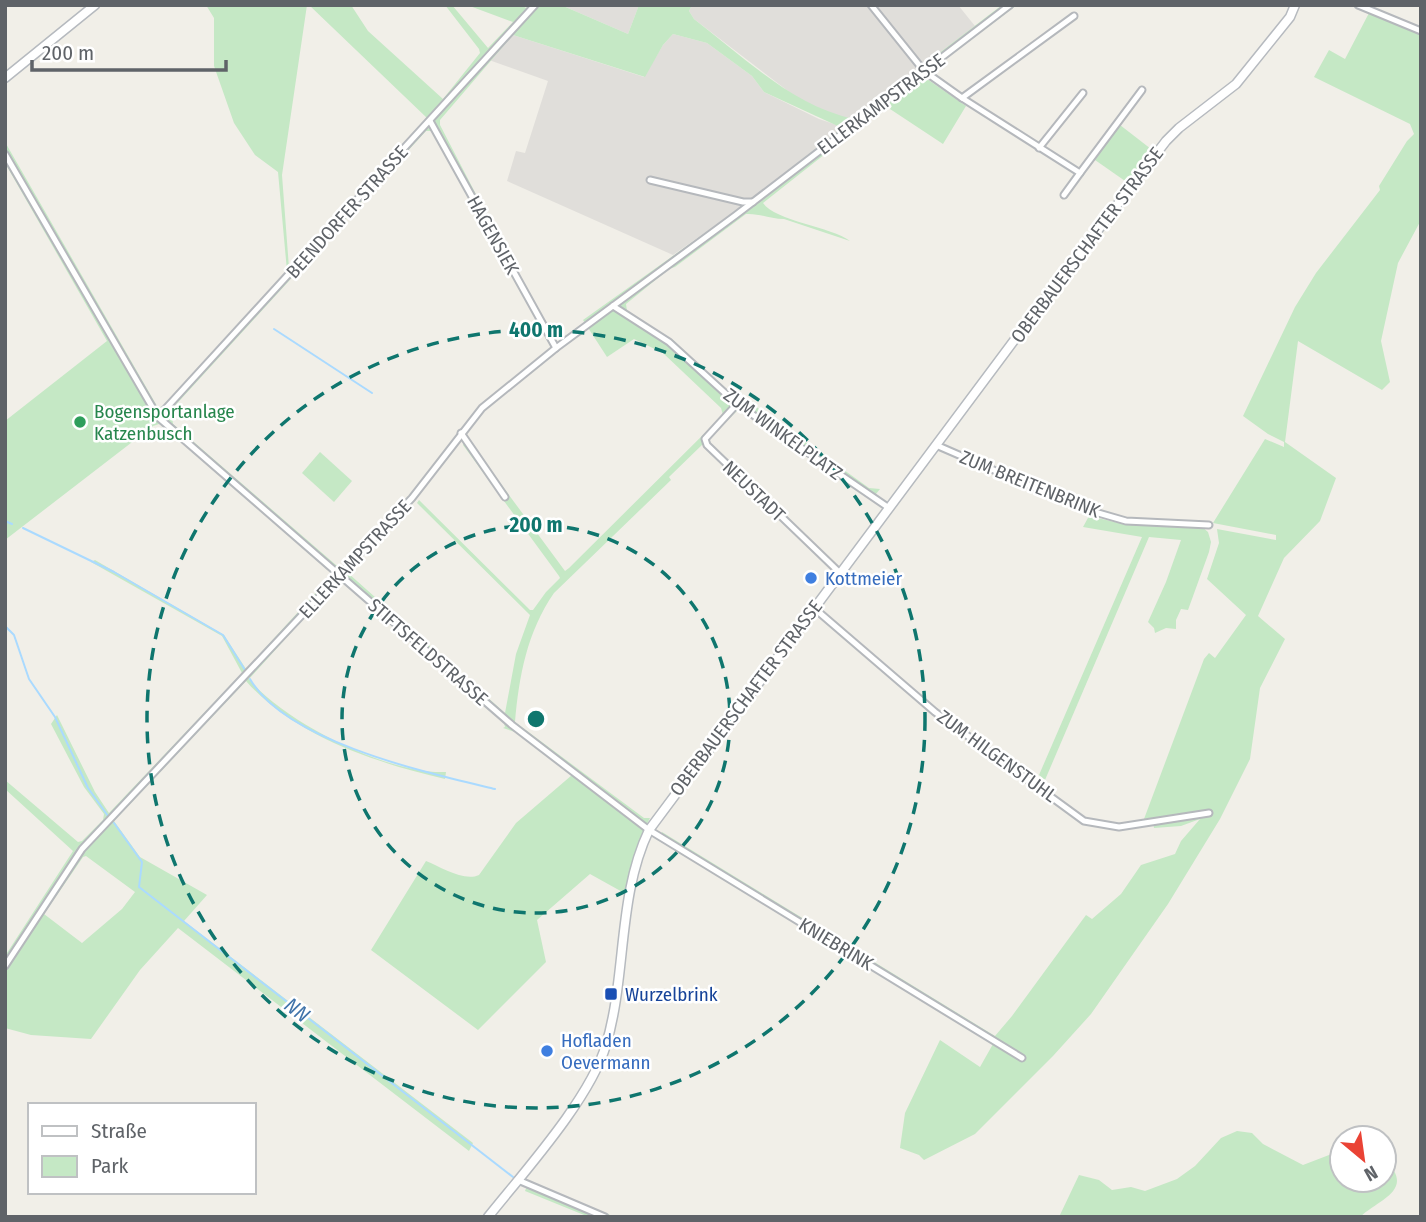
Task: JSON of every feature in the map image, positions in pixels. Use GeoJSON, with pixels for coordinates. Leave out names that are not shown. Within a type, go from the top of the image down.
{"type":"FeatureCollection","features":[{"type":"Feature","properties":{"kind":"main road"},"geometry":{"type":"LineString","coordinates":[[5,78],[95,5]]}},
{"type":"Feature","properties":{"kind":"main road","name":"OBERBAUERSCHAFTER STRASSE"},"geometry":{"type":"LineString","coordinates":[[488,1217],[584,1091],[599,1065],[611,1026],[634,866],[649,830],[1166,141],[1236,84],[1290,16],[1295,5]]}},
{"type":"Feature","properties":{"kind":"street","name":"BEENDORFER STRASSE"},"geometry":{"type":"LineString","coordinates":[[158,417],[535,5]]}},
{"type":"Feature","properties":{"kind":"street"},"geometry":{"type":"LineString","coordinates":[[871,5],[924,71],[962,99],[1080,173]]}},
{"type":"Feature","properties":{"kind":"street","name":"ELLERKAMPSTRASSE"},"geometry":{"type":"LineString","coordinates":[[5,966],[82,849],[412,498],[482,408],[556,348],[753,202],[1010,5]]}},
{"type":"Feature","properties":{"kind":"street"},"geometry":{"type":"LineString","coordinates":[[1358,5],[1421,31]]}},
{"type":"Feature","properties":{"kind":"street"},"geometry":{"type":"LineString","coordinates":[[962,99],[1074,16]]}},
{"type":"Feature","properties":{"kind":"street"},"geometry":{"type":"LineString","coordinates":[[1064,195],[1142,90]]}},
{"type":"Feature","properties":{"kind":"street"},"geometry":{"type":"LineString","coordinates":[[1039,148],[1083,93]]}},
{"type":"Feature","properties":{"kind":"street","name":"HAGENSIEK"},"geometry":{"type":"LineString","coordinates":[[429,121],[556,348]]}},
{"type":"Feature","properties":{"kind":"street","name":"STIFTSFELDSTRASSE"},"geometry":{"type":"LineString","coordinates":[[5,154],[158,417],[512,725],[649,830]]}},
{"type":"Feature","properties":{"kind":"street"},"geometry":{"type":"LineString","coordinates":[[650,180],[753,202]]}},
{"type":"Feature","properties":{"kind":"street","name":"ZUM WINKELPLATZ"},"geometry":{"type":"LineString","coordinates":[[613,306],[669,342],[737,404],[889,508]]}},
{"type":"Feature","properties":{"kind":"street","name":"NEUSTADT"},"geometry":{"type":"LineString","coordinates":[[737,404],[705,439],[707,445],[840,573]]}},
{"type":"Feature","properties":{"kind":"street"},"geometry":{"type":"LineString","coordinates":[[461,433],[505,497]]}},
{"type":"Feature","properties":{"kind":"street","name":"ZUM BREITENBRINK"},"geometry":{"type":"LineString","coordinates":[[936,445],[1081,508],[1126,521],[1209,525]]}},
{"type":"Feature","properties":{"kind":"street","name":"ZUM HILGENSTUHL"},"geometry":{"type":"LineString","coordinates":[[814,608],[936,712],[1084,821],[1119,827],[1209,813]]}},
{"type":"Feature","properties":{"kind":"street","name":"KNIEBRINK"},"geometry":{"type":"LineString","coordinates":[[649,830],[1022,1058]]}},
{"type":"Feature","properties":{"kind":"street"},"geometry":{"type":"LineString","coordinates":[[517,1180],[605,1217]]}},
{"type":"Feature","properties":{"kind":"shaded area"},"geometry":{"type":"Polygon","coordinates":[[[561,5],[639,5],[628,34],[561,5]]]}},
{"type":"Feature","properties":{"kind":"shaded area"},"geometry":{"type":"Polygon","coordinates":[[[692,5],[958,5],[975,26],[853,119],[829,114],[797,98],[694,19],[689,11],[692,5]]]}},
{"type":"Feature","properties":{"kind":"shaded area"},"geometry":{"type":"Polygon","coordinates":[[[673,34],[707,43],[752,76],[764,92],[819,119],[843,127],[743,206],[673,255],[507,181],[516,151],[525,153],[548,81],[489,60],[513,35],[644,77],[663,45],[673,34]]]}},
{"type":"Feature","properties":{"kind":"green space"},"geometry":{"type":"Polygon","coordinates":[[[206,5],[307,5],[282,175],[289,268],[427,118],[309,5],[351,5],[368,31],[443,99],[480,53],[445,5],[452,5],[488,48],[513,22],[467,5],[521,5],[526,8],[529,5],[561,5],[628,34],[639,5],[692,5],[689,11],[694,19],[769,78],[809,103],[853,119],[1002,5],[1017,5],[939,64],[936,77],[927,79],[966,106],[943,144],[890,109],[882,109],[763,203],[779,215],[850,241],[784,219],[746,214],[669,269],[626,304],[627,311],[673,340],[734,397],[737,393],[869,488],[880,489],[871,500],[739,409],[669,477],[671,480],[554,593],[537,623],[526,655],[515,722],[644,818],[650,818],[635,855],[626,894],[590,874],[537,920],[546,962],[478,1030],[371,950],[426,861],[466,877],[479,875],[516,823],[572,775],[515,732],[503,728],[504,723],[344,584],[335,584],[249,679],[287,712],[339,743],[396,765],[423,771],[446,772],[445,779],[392,765],[338,745],[288,717],[246,681],[114,821],[140,857],[207,895],[184,921],[473,1143],[469,1151],[178,928],[140,970],[91,1039],[31,1035],[5,1028],[5,956],[73,851],[5,789],[5,780],[78,842],[82,841],[103,820],[104,814],[84,787],[51,724],[57,715],[95,792],[109,813],[242,673],[222,636],[91,562],[95,560],[224,635],[246,669],[331,576],[330,572],[159,424],[5,540],[5,421],[107,341],[5,163],[5,142],[157,406],[165,406],[287,271],[278,172],[255,155],[234,123],[214,66],[214,18],[206,5]],[[673,34],[663,45],[645,77],[513,35],[440,120],[440,125],[494,229],[481,221],[432,131],[426,131],[171,410],[173,424],[339,565],[505,713],[516,654],[530,615],[417,503],[419,500],[533,610],[560,578],[463,445],[467,438],[565,571],[569,568],[723,415],[721,408],[663,353],[634,339],[607,357],[583,320],[743,206],[842,128],[764,92],[752,76],[707,43],[673,34]],[[86,856],[44,914],[82,943],[122,909],[135,892],[86,856]]]}},
{"type":"Feature","properties":{"kind":"green space"},"geometry":{"type":"Polygon","coordinates":[[[1369,13],[1421,34],[1421,220],[1398,263],[1381,341],[1390,382],[1382,390],[1298,341],[1285,442],[1336,478],[1320,521],[1284,558],[1258,616],[1285,639],[1260,688],[1250,759],[1220,819],[1168,904],[1091,1014],[975,1134],[924,1160],[919,1155],[900,1148],[905,1113],[940,1040],[980,1067],[993,1044],[658,840],[662,832],[995,1036],[1086,915],[1092,919],[1121,894],[1141,865],[1175,854],[1181,841],[1200,819],[1181,826],[1154,828],[1152,818],[1144,819],[1204,659],[1209,653],[1215,658],[1246,615],[1207,579],[1219,543],[1217,529],[1276,540],[1276,535],[1213,523],[1265,439],[1284,447],[1284,442],[1243,416],[1295,307],[1316,273],[1380,190],[1379,186],[1414,134],[1410,124],[1314,77],[1329,50],[1345,59],[1369,13]]]}},
{"type":"Feature","properties":{"kind":"green space"},"geometry":{"type":"Polygon","coordinates":[[[1120,125],[1151,149],[1128,183],[1095,160],[1120,125]]]}},
{"type":"Feature","properties":{"kind":"green space"},"geometry":{"type":"Polygon","coordinates":[[[320,452],[352,481],[334,502],[302,473],[320,452]]]}},
{"type":"Feature","properties":{"kind":"green space"},"geometry":{"type":"Polygon","coordinates":[[[1089,516],[1119,523],[1202,527],[1208,532],[1211,542],[1188,610],[1181,609],[1176,620],[1176,629],[1166,628],[1155,633],[1148,622],[1181,540],[1149,537],[1045,780],[1039,775],[1142,537],[1083,527],[1089,516]]]}},
{"type":"Feature","properties":{"kind":"green space"},"geometry":{"type":"Polygon","coordinates":[[[1237,1131],[1252,1133],[1263,1144],[1303,1165],[1328,1155],[1328,1194],[1391,1194],[1360,1217],[1059,1217],[1079,1175],[1099,1180],[1112,1190],[1131,1187],[1145,1191],[1177,1179],[1195,1166],[1221,1138],[1237,1131]]]}},
{"type":"Feature","properties":{"kind":"green space"},"geometry":{"type":"Polygon","coordinates":[[[529,1181],[615,1217],[589,1217],[525,1191],[529,1181]]]}},
{"type":"Feature","properties":{"kind":"waterway"},"geometry":{"type":"LineString","coordinates":[[274,329],[372,393]]}},
{"type":"Feature","properties":{"kind":"waterway","name":"NN"},"geometry":{"type":"LineString","coordinates":[[5,521],[12,524]]}},
{"type":"Feature","properties":{"kind":"waterway","name":"NN"},"geometry":{"type":"LineString","coordinates":[[23,528],[114,572],[223,635],[245,670]]}},
{"type":"Feature","properties":{"kind":"waterway","name":"NN"},"geometry":{"type":"LineString","coordinates":[[5,626],[14,635],[29,679],[55,717],[88,788],[108,816]]}},
{"type":"Feature","properties":{"kind":"waterway","name":"NN"},"geometry":{"type":"LineString","coordinates":[[250,679],[268,701],[294,721],[326,737],[398,764],[495,789]]}},
{"type":"Feature","properties":{"kind":"waterway","name":"NN"},"geometry":{"type":"LineString","coordinates":[[114,823],[142,862],[139,887],[513,1177]]}},
{"type":"Feature","properties":{"kind":"place","name":"Bogensportanlage Katzenbusch"},"geometry":{"type":"Point","coordinates":[80,422]}},
{"type":"Feature","properties":{"kind":"place","name":"Kottmeier"},"geometry":{"type":"Point","coordinates":[811,578]}},
{"type":"Feature","properties":{"kind":"place","name":"Wurzelbrink"},"geometry":{"type":"Point","coordinates":[611,994]}},
{"type":"Feature","properties":{"kind":"place","name":"Hofladen Oevermann"},"geometry":{"type":"Point","coordinates":[547,1051]}}]}
